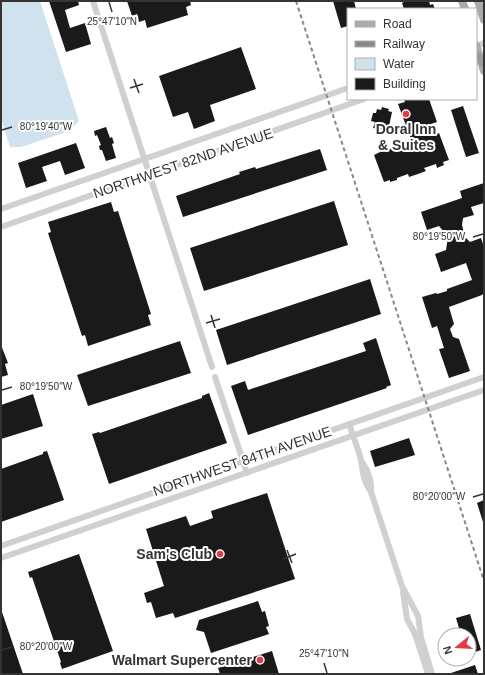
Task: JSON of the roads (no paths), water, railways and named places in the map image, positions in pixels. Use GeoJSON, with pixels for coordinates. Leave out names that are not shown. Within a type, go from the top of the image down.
{"type":"FeatureCollection","features":[{"type":"Feature","properties":{"kind":"main road"},"geometry":{"type":"LineString","coordinates":[[478,1],[484,20]]}},
{"type":"Feature","properties":{"kind":"main road"},"geometry":{"type":"LineString","coordinates":[[477,48],[484,71]]}},
{"type":"Feature","properties":{"kind":"street"},"geometry":{"type":"LineString","coordinates":[[93,1],[212,367]]}},
{"type":"Feature","properties":{"kind":"street","name":"NORTHWEST 82ND AVENUE"},"geometry":{"type":"LineString","coordinates":[[1,209],[347,88]]}},
{"type":"Feature","properties":{"kind":"street","name":"NORTHWEST 82ND AVENUE"},"geometry":{"type":"LineString","coordinates":[[1,227],[361,100]]}},
{"type":"Feature","properties":{"kind":"street"},"geometry":{"type":"LineString","coordinates":[[215,377],[247,473]]}},
{"type":"Feature","properties":{"kind":"street","name":"NORTHWEST 84TH AVENUE"},"geometry":{"type":"LineString","coordinates":[[1,546],[484,377]]}},
{"type":"Feature","properties":{"kind":"street","name":"NORTHWEST 84TH AVENUE"},"geometry":{"type":"LineString","coordinates":[[1,558],[484,390]]}},
{"type":"Feature","properties":{"kind":"street"},"geometry":{"type":"LineString","coordinates":[[349,424],[361,461],[364,477],[371,492],[402,586],[407,619],[415,634],[428,674]]}},
{"type":"Feature","properties":{"kind":"street"},"geometry":{"type":"LineString","coordinates":[[166,488],[170,499]]}},
{"type":"Feature","properties":{"kind":"street"},"geometry":{"type":"LineString","coordinates":[[402,586],[418,616],[421,637],[432,674]]}},
{"type":"Feature","properties":{"kind":"water"},"geometry":{"type":"Polygon","coordinates":[[[1,1],[40,1],[79,121],[69,131],[21,147],[10,147],[1,118],[1,1]]]}},
{"type":"Feature","properties":{"kind":"railway"},"geometry":{"type":"LineString","coordinates":[[296,1],[484,581]]}},
{"type":"Feature","properties":{"kind":"place","name":"Doral Inn & Suites"},"geometry":{"type":"Point","coordinates":[406,114]}},
{"type":"Feature","properties":{"kind":"place","name":"Sam's Club"},"geometry":{"type":"Point","coordinates":[220,554]}},
{"type":"Feature","properties":{"kind":"place","name":"Walmart Supercenter"},"geometry":{"type":"Point","coordinates":[260,660]}}]}
